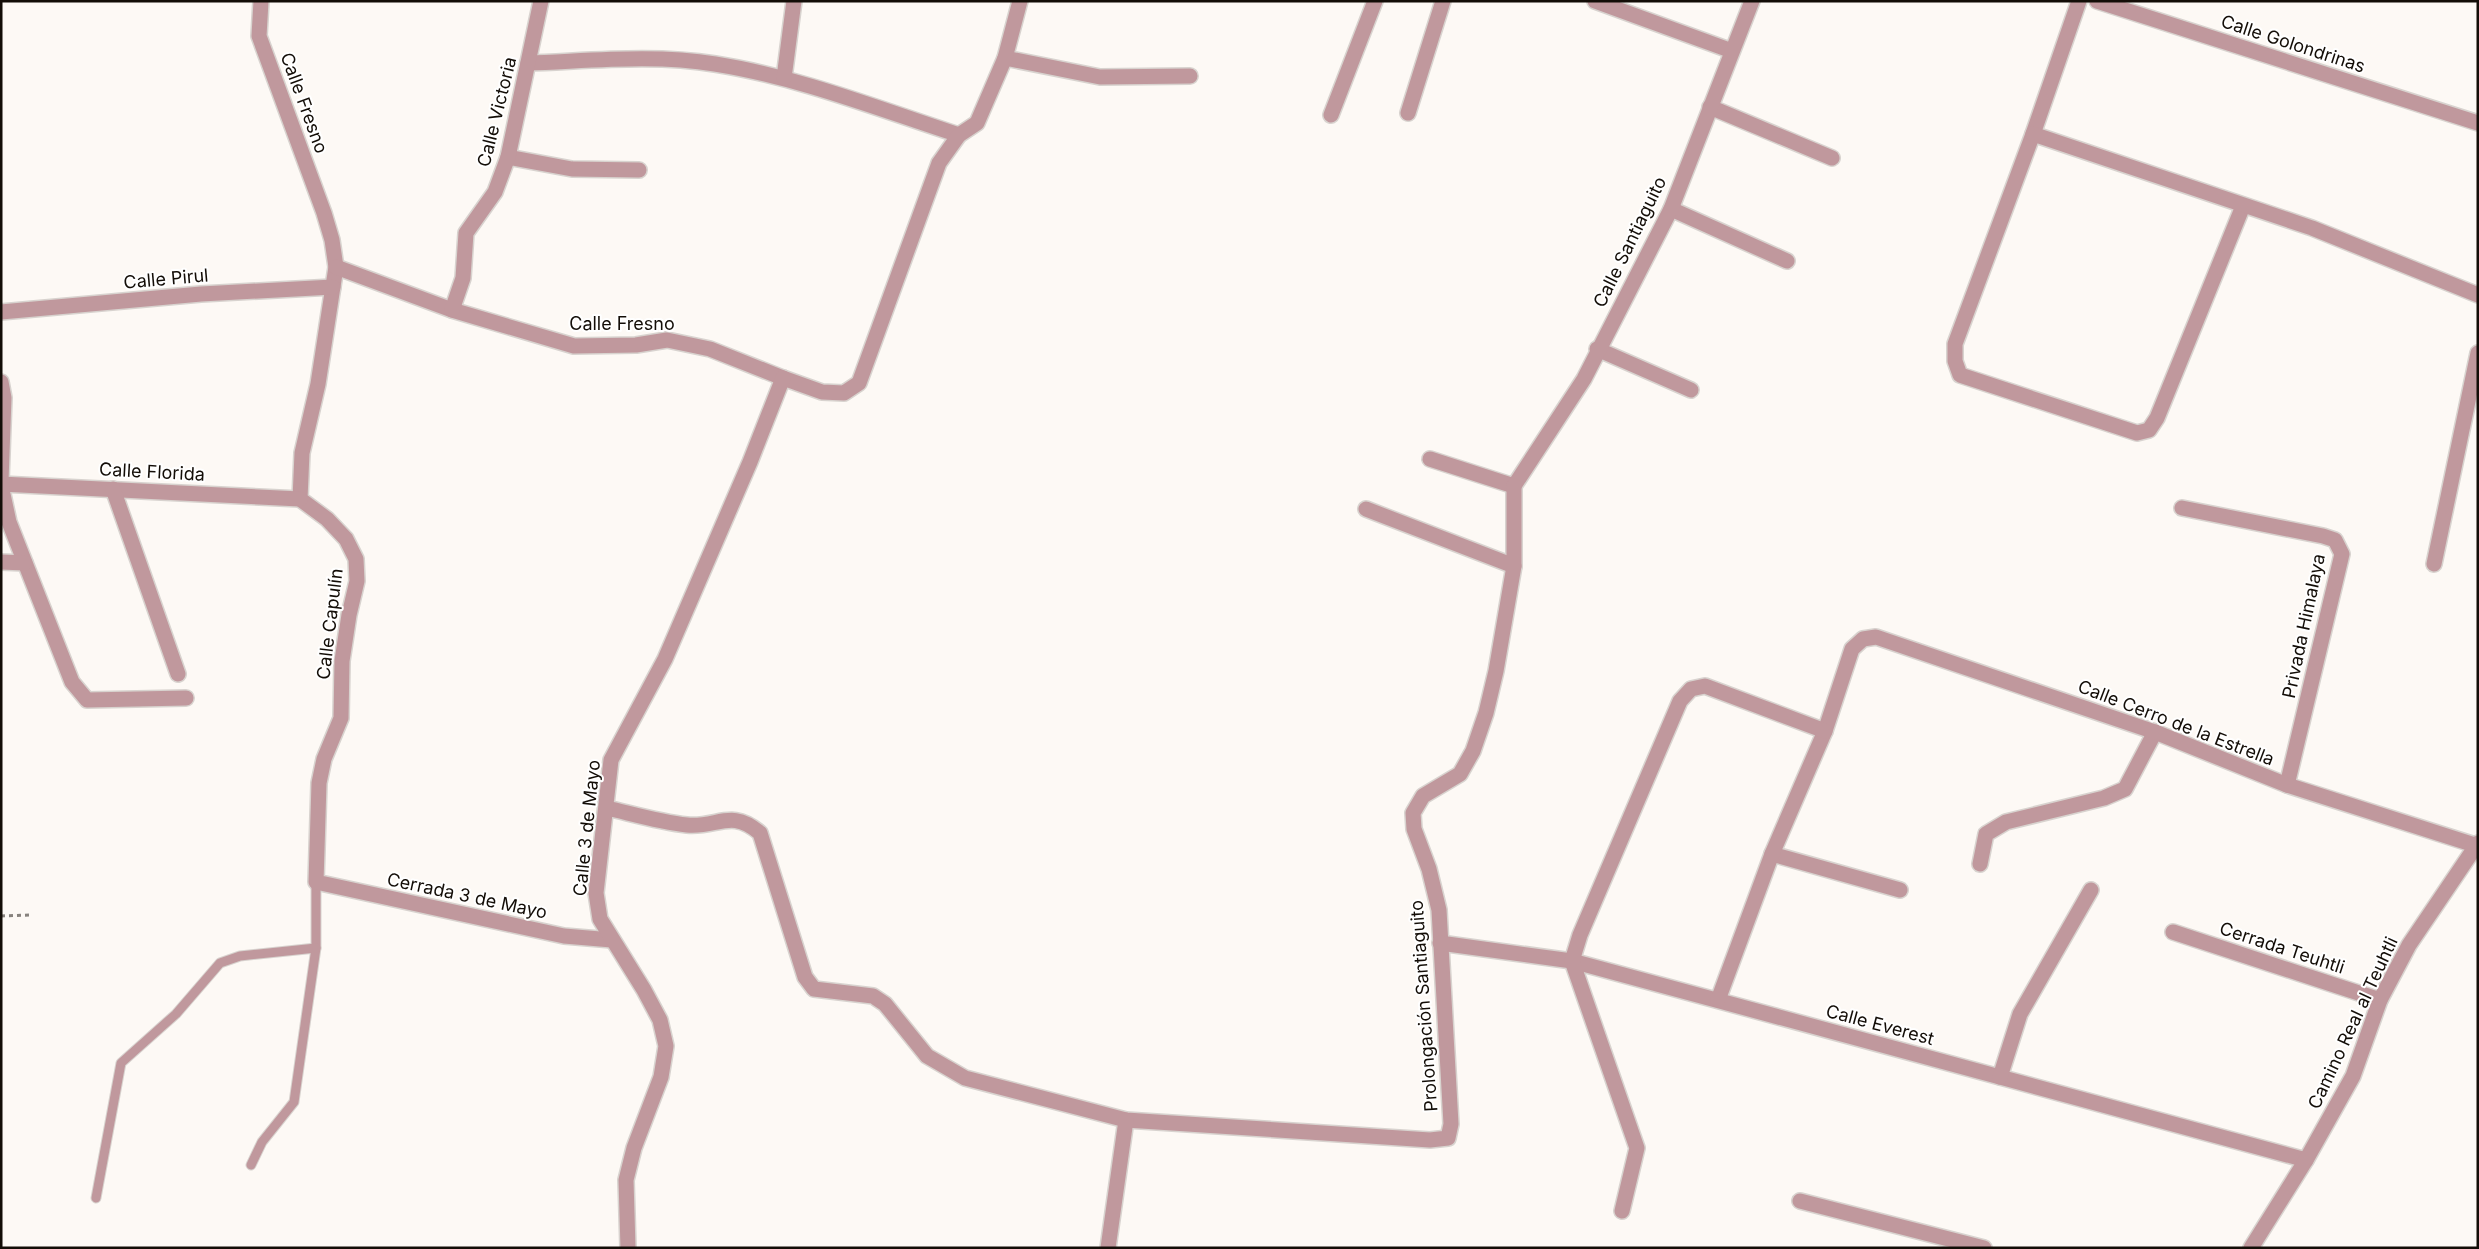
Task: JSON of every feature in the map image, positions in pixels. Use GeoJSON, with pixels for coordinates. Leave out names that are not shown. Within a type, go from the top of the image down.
{"type":"FeatureCollection","features":[{"type":"Feature","properties":{"kind":"street","name":"Calle Fresno"},"geometry":{"type":"LineString","coordinates":[[261,1],[259,36],[324,213],[332,240],[336,267],[452,310],[574,346],[636,345],[666,340],[710,348],[822,392],[844,393],[859,384],[938,163],[959,135],[976,123],[1005,58],[1020,1]]}},
{"type":"Feature","properties":{"kind":"street","name":"Calle Victoria"},"geometry":{"type":"LineString","coordinates":[[452,310],[463,278],[466,233],[495,192],[508,157],[541,1]]}},
{"type":"Feature","properties":{"kind":"street"},"geometry":{"type":"LineString","coordinates":[[784,78],[794,1]]}},
{"type":"Feature","properties":{"kind":"street"},"geometry":{"type":"LineString","coordinates":[[1331,115],[1375,1]]}},
{"type":"Feature","properties":{"kind":"street"},"geometry":{"type":"LineString","coordinates":[[1595,1],[1732,51]]}},
{"type":"Feature","properties":{"kind":"street","name":"Calle Santiaguito"},"geometry":{"type":"LineString","coordinates":[[1514,486],[1584,379],[1597,349],[1671,209],[1752,1]]}},
{"type":"Feature","properties":{"kind":"street"},"geometry":{"type":"LineString","coordinates":[[2079,1],[2033,134],[1955,344],[1955,361],[1960,375],[2138,433],[2149,430],[2157,418],[2243,206]]}},
{"type":"Feature","properties":{"kind":"street","name":"Calle Golondrinas"},"geometry":{"type":"LineString","coordinates":[[2097,1],[2478,123]]}},
{"type":"Feature","properties":{"kind":"street"},"geometry":{"type":"LineString","coordinates":[[1408,113],[1439,2]]}},
{"type":"Feature","properties":{"kind":"street"},"geometry":{"type":"LineString","coordinates":[[1005,58],[1100,77],[1190,76]]}},
{"type":"Feature","properties":{"kind":"street"},"geometry":{"type":"LineString","coordinates":[[528,63],[640,59],[713,64],[784,78],[959,135]]}},
{"type":"Feature","properties":{"kind":"street"},"geometry":{"type":"LineString","coordinates":[[1710,106],[1832,158]]}},
{"type":"Feature","properties":{"kind":"street"},"geometry":{"type":"LineString","coordinates":[[2033,134],[2312,228],[2478,295]]}},
{"type":"Feature","properties":{"kind":"street"},"geometry":{"type":"LineString","coordinates":[[508,157],[572,169],[638,170]]}},
{"type":"Feature","properties":{"kind":"street"},"geometry":{"type":"LineString","coordinates":[[1671,209],[1787,261]]}},
{"type":"Feature","properties":{"kind":"street"},"geometry":{"type":"LineString","coordinates":[[300,499],[302,453],[318,384],[336,267]]}},
{"type":"Feature","properties":{"kind":"street","name":"Calle Pirul"},"geometry":{"type":"LineString","coordinates":[[1,312],[201,294],[333,286]]}},
{"type":"Feature","properties":{"kind":"street"},"geometry":{"type":"LineString","coordinates":[[1597,349],[1691,390]]}},
{"type":"Feature","properties":{"kind":"street"},"geometry":{"type":"LineString","coordinates":[[2434,564],[2478,353]]}},
{"type":"Feature","properties":{"kind":"street","name":"Calle 3 de Mayo"},"geometry":{"type":"LineString","coordinates":[[628,1248],[626,1180],[634,1148],[661,1077],[666,1046],[660,1020],[644,990],[600,919],[596,893],[611,760],[665,659],[750,462],[783,378]]}},
{"type":"Feature","properties":{"kind":"street"},"geometry":{"type":"LineString","coordinates":[[1,382],[4,398],[1,483],[9,522],[72,682],[87,700],[186,698]]}},
{"type":"Feature","properties":{"kind":"street"},"geometry":{"type":"LineString","coordinates":[[1430,459],[1514,486]]}},
{"type":"Feature","properties":{"kind":"street","name":"Calle Florida"},"geometry":{"type":"LineString","coordinates":[[1,483],[300,499]]}},
{"type":"Feature","properties":{"kind":"street","name":"Prolongación Santiaguito"},"geometry":{"type":"LineString","coordinates":[[1126,1120],[1430,1140],[1448,1138],[1451,1124],[1439,910],[1414,828],[1413,813],[1423,796],[1460,774],[1473,751],[1486,713],[1496,671],[1514,566],[1514,486]]}},
{"type":"Feature","properties":{"kind":"street"},"geometry":{"type":"LineString","coordinates":[[113,489],[178,674]]}},
{"type":"Feature","properties":{"kind":"street","name":"Calle Capulín"},"geometry":{"type":"LineString","coordinates":[[300,499],[327,519],[346,539],[356,559],[357,574],[342,661],[341,718],[324,759],[320,783],[316,882]]}},
{"type":"Feature","properties":{"kind":"street","name":"Privada Himalaya"},"geometry":{"type":"LineString","coordinates":[[2182,508],[2323,536],[2335,540],[2342,554],[2287,785]]}},
{"type":"Feature","properties":{"kind":"street"},"geometry":{"type":"LineString","coordinates":[[1366,509],[1514,566]]}},
{"type":"Feature","properties":{"kind":"street"},"geometry":{"type":"LineString","coordinates":[[1,562],[25,563]]}},
{"type":"Feature","properties":{"kind":"street","name":"Calle Cerro de la Estrella"},"geometry":{"type":"LineString","coordinates":[[1825,731],[1852,649],[1864,639],[1876,637],[2155,732],[2287,785],[2477,845]]}},
{"type":"Feature","properties":{"kind":"street"},"geometry":{"type":"LineString","coordinates":[[1622,1211],[1637,1148],[1572,961],[1580,935],[1680,701],[1691,689],[1705,686],[1825,731],[1772,854],[1718,1000]]}},
{"type":"Feature","properties":{"kind":"street"},"geometry":{"type":"LineString","coordinates":[[1980,864],[1986,834],[2006,822],[2104,798],[2125,789],[2155,732]]}},
{"type":"Feature","properties":{"kind":"street"},"geometry":{"type":"LineString","coordinates":[[607,808],[688,825],[732,820],[747,822],[760,833],[805,977],[814,989],[873,996],[886,1004],[927,1056],[965,1078],[1126,1120],[1108,1248]]}},
{"type":"Feature","properties":{"kind":"street","name":"Camino Real al Teuhtli"},"geometry":{"type":"LineString","coordinates":[[2251,1248],[2306,1160],[2352,1076],[2380,1000],[2409,945],[2477,845]]}},
{"type":"Feature","properties":{"kind":"street"},"geometry":{"type":"LineString","coordinates":[[1772,854],[1900,890]]}},
{"type":"Feature","properties":{"kind":"street","name":"Cerrada 3 de Mayo"},"geometry":{"type":"LineString","coordinates":[[316,882],[564,936],[612,940]]}},
{"type":"Feature","properties":{"kind":"street"},"geometry":{"type":"LineString","coordinates":[[2000,1077],[2020,1014],[2091,890]]}},
{"type":"Feature","properties":{"kind":"street","name":"Cerrada Teuhtli"},"geometry":{"type":"LineString","coordinates":[[2173,932],[2380,1000]]}},
{"type":"Feature","properties":{"kind":"street","name":"Calle Everest"},"geometry":{"type":"LineString","coordinates":[[1440,943],[1572,961],[2306,1160]]}},
{"type":"Feature","properties":{"kind":"street"},"geometry":{"type":"LineString","coordinates":[[1800,1201],[1984,1248]]}},
{"type":"Feature","properties":{"kind":"lane","name":"Calle Capulín"},"geometry":{"type":"LineString","coordinates":[[251,1165],[262,1142],[294,1102],[316,948],[316,882]]}},
{"type":"Feature","properties":{"kind":"lane"},"geometry":{"type":"LineString","coordinates":[[96,1198],[121,1063],[176,1014],[220,963],[240,956],[316,948]]}},
{"type":"Feature","properties":{"kind":"path"},"geometry":{"type":"LineString","coordinates":[[1,916],[30,915]]}}]}
